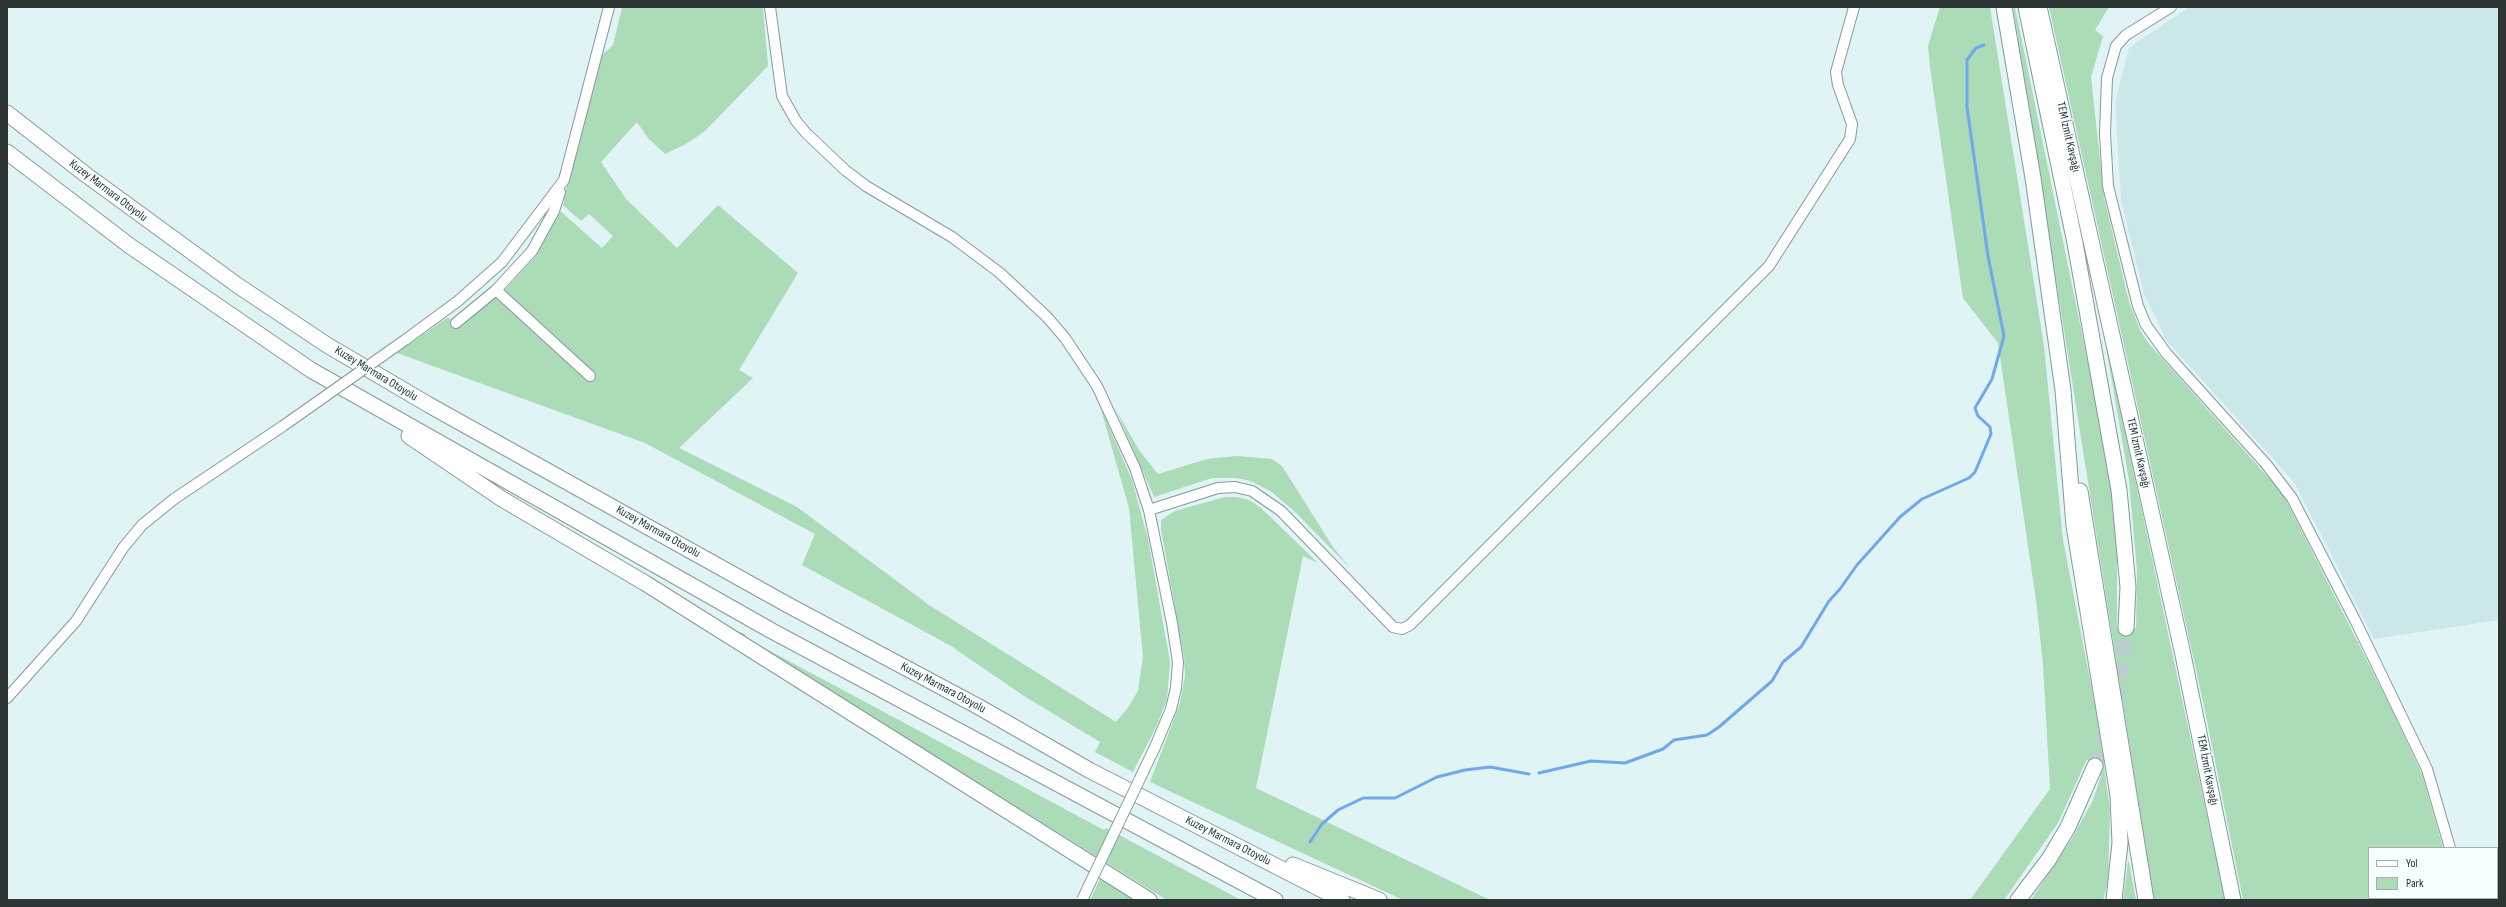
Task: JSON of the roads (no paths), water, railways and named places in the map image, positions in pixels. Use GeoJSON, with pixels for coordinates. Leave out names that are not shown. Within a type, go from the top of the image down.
{"type":"FeatureCollection","features":[{"type":"Feature","properties":{"kind":"highway"},"geometry":{"type":"LineString","coordinates":[[2004,7],[2033,178],[2063,390],[2146,900]]}},
{"type":"Feature","properties":{"kind":"highway"},"geometry":{"type":"LineString","coordinates":[[2026,7],[2074,236],[2119,490],[2128,587],[2126,628]]}},
{"type":"Feature","properties":{"kind":"highway","name":"TEM İzmit Kavşağı"},"geometry":{"type":"LineString","coordinates":[[2040,7],[2183,657],[2233,900]]}},
{"type":"Feature","properties":{"kind":"highway","name":"Kuzey Marmara Otoyolu"},"geometry":{"type":"LineString","coordinates":[[7,112],[91,179],[237,285],[368,369],[456,421],[788,605],[979,707],[1089,770],[1342,900]]}},
{"type":"Feature","properties":{"kind":"highway"},"geometry":{"type":"LineString","coordinates":[[7,152],[136,250],[502,499],[574,539],[658,591],[1149,900]]}},
{"type":"Feature","properties":{"kind":"highway"},"geometry":{"type":"LineString","coordinates":[[311,370],[766,627],[1275,900]]}},
{"type":"Feature","properties":{"kind":"highway"},"geometry":{"type":"LineString","coordinates":[[2063,390],[2074,526],[2118,796],[2120,849],[2114,900]]}},
{"type":"Feature","properties":{"kind":"highway"},"geometry":{"type":"LineString","coordinates":[[2018,900],[2049,858],[2068,827],[2095,766]]}},
{"type":"Feature","properties":{"kind":"highway"},"geometry":{"type":"LineString","coordinates":[[1219,836],[1379,900]]}},
{"type":"Feature","properties":{"kind":"street"},"geometry":{"type":"LineString","coordinates":[[456,323],[496,290],[532,251],[554,210],[564,180],[610,7]]}},
{"type":"Feature","properties":{"kind":"street"},"geometry":{"type":"LineString","coordinates":[[770,7],[782,96],[796,121],[839,165],[861,182],[952,237],[978,256],[1047,317],[1077,355],[1097,386],[1135,468],[1149,510],[1178,662],[1176,688],[1171,710],[1155,747],[1082,900]]}},
{"type":"Feature","properties":{"kind":"street"},"geometry":{"type":"LineString","coordinates":[[1149,510],[1218,488],[1235,487],[1252,491],[1281,511],[1393,627],[1402,629],[1410,625],[1769,266],[1850,139],[1852,124],[1838,86],[1836,72],[1854,7]]}},
{"type":"Feature","properties":{"kind":"street"},"geometry":{"type":"LineString","coordinates":[[2170,7],[2126,35],[2116,46],[2108,78],[2105,132],[2108,186],[2138,306],[2149,330],[2166,353],[2266,464],[2292,498],[2356,622],[2427,769],[2450,847]]}},
{"type":"Feature","properties":{"kind":"street"},"geometry":{"type":"LineString","coordinates":[[7,698],[76,621],[123,548],[142,525],[174,499],[283,426],[470,292],[502,262],[564,180]]}},
{"type":"Feature","properties":{"kind":"street"},"geometry":{"type":"LineString","coordinates":[[496,290],[590,376]]}},
{"type":"Feature","properties":{"kind":"waterway"},"geometry":{"type":"LineString","coordinates":[[1539,773],[1591,761],[1625,763],[1663,749],[1674,740],[1707,735],[1719,727],[1772,681],[1783,662],[1801,647],[1829,601],[1840,589],[1857,565],[1900,517],[1922,499],[1969,478],[1975,472],[1991,434],[1990,427],[1978,416],[1975,408],[1992,379],[2004,336],[1988,256],[1967,107],[1967,60],[1976,48],[1984,45]]}},
{"type":"Feature","properties":{"kind":"waterway"},"geometry":{"type":"LineString","coordinates":[[1310,842],[1322,824],[1338,810],[1363,798],[1395,798],[1437,777],[1465,770],[1490,767],[1529,774]]}},
{"type":"Feature","properties":{"kind":"tunnel"},"geometry":{"type":"LineString","coordinates":[[2114,700],[2122,663],[2126,628]]}},
{"type":"Feature","properties":{"kind":"tunnel"},"geometry":{"type":"LineString","coordinates":[[2095,766],[2108,727]]}}]}
